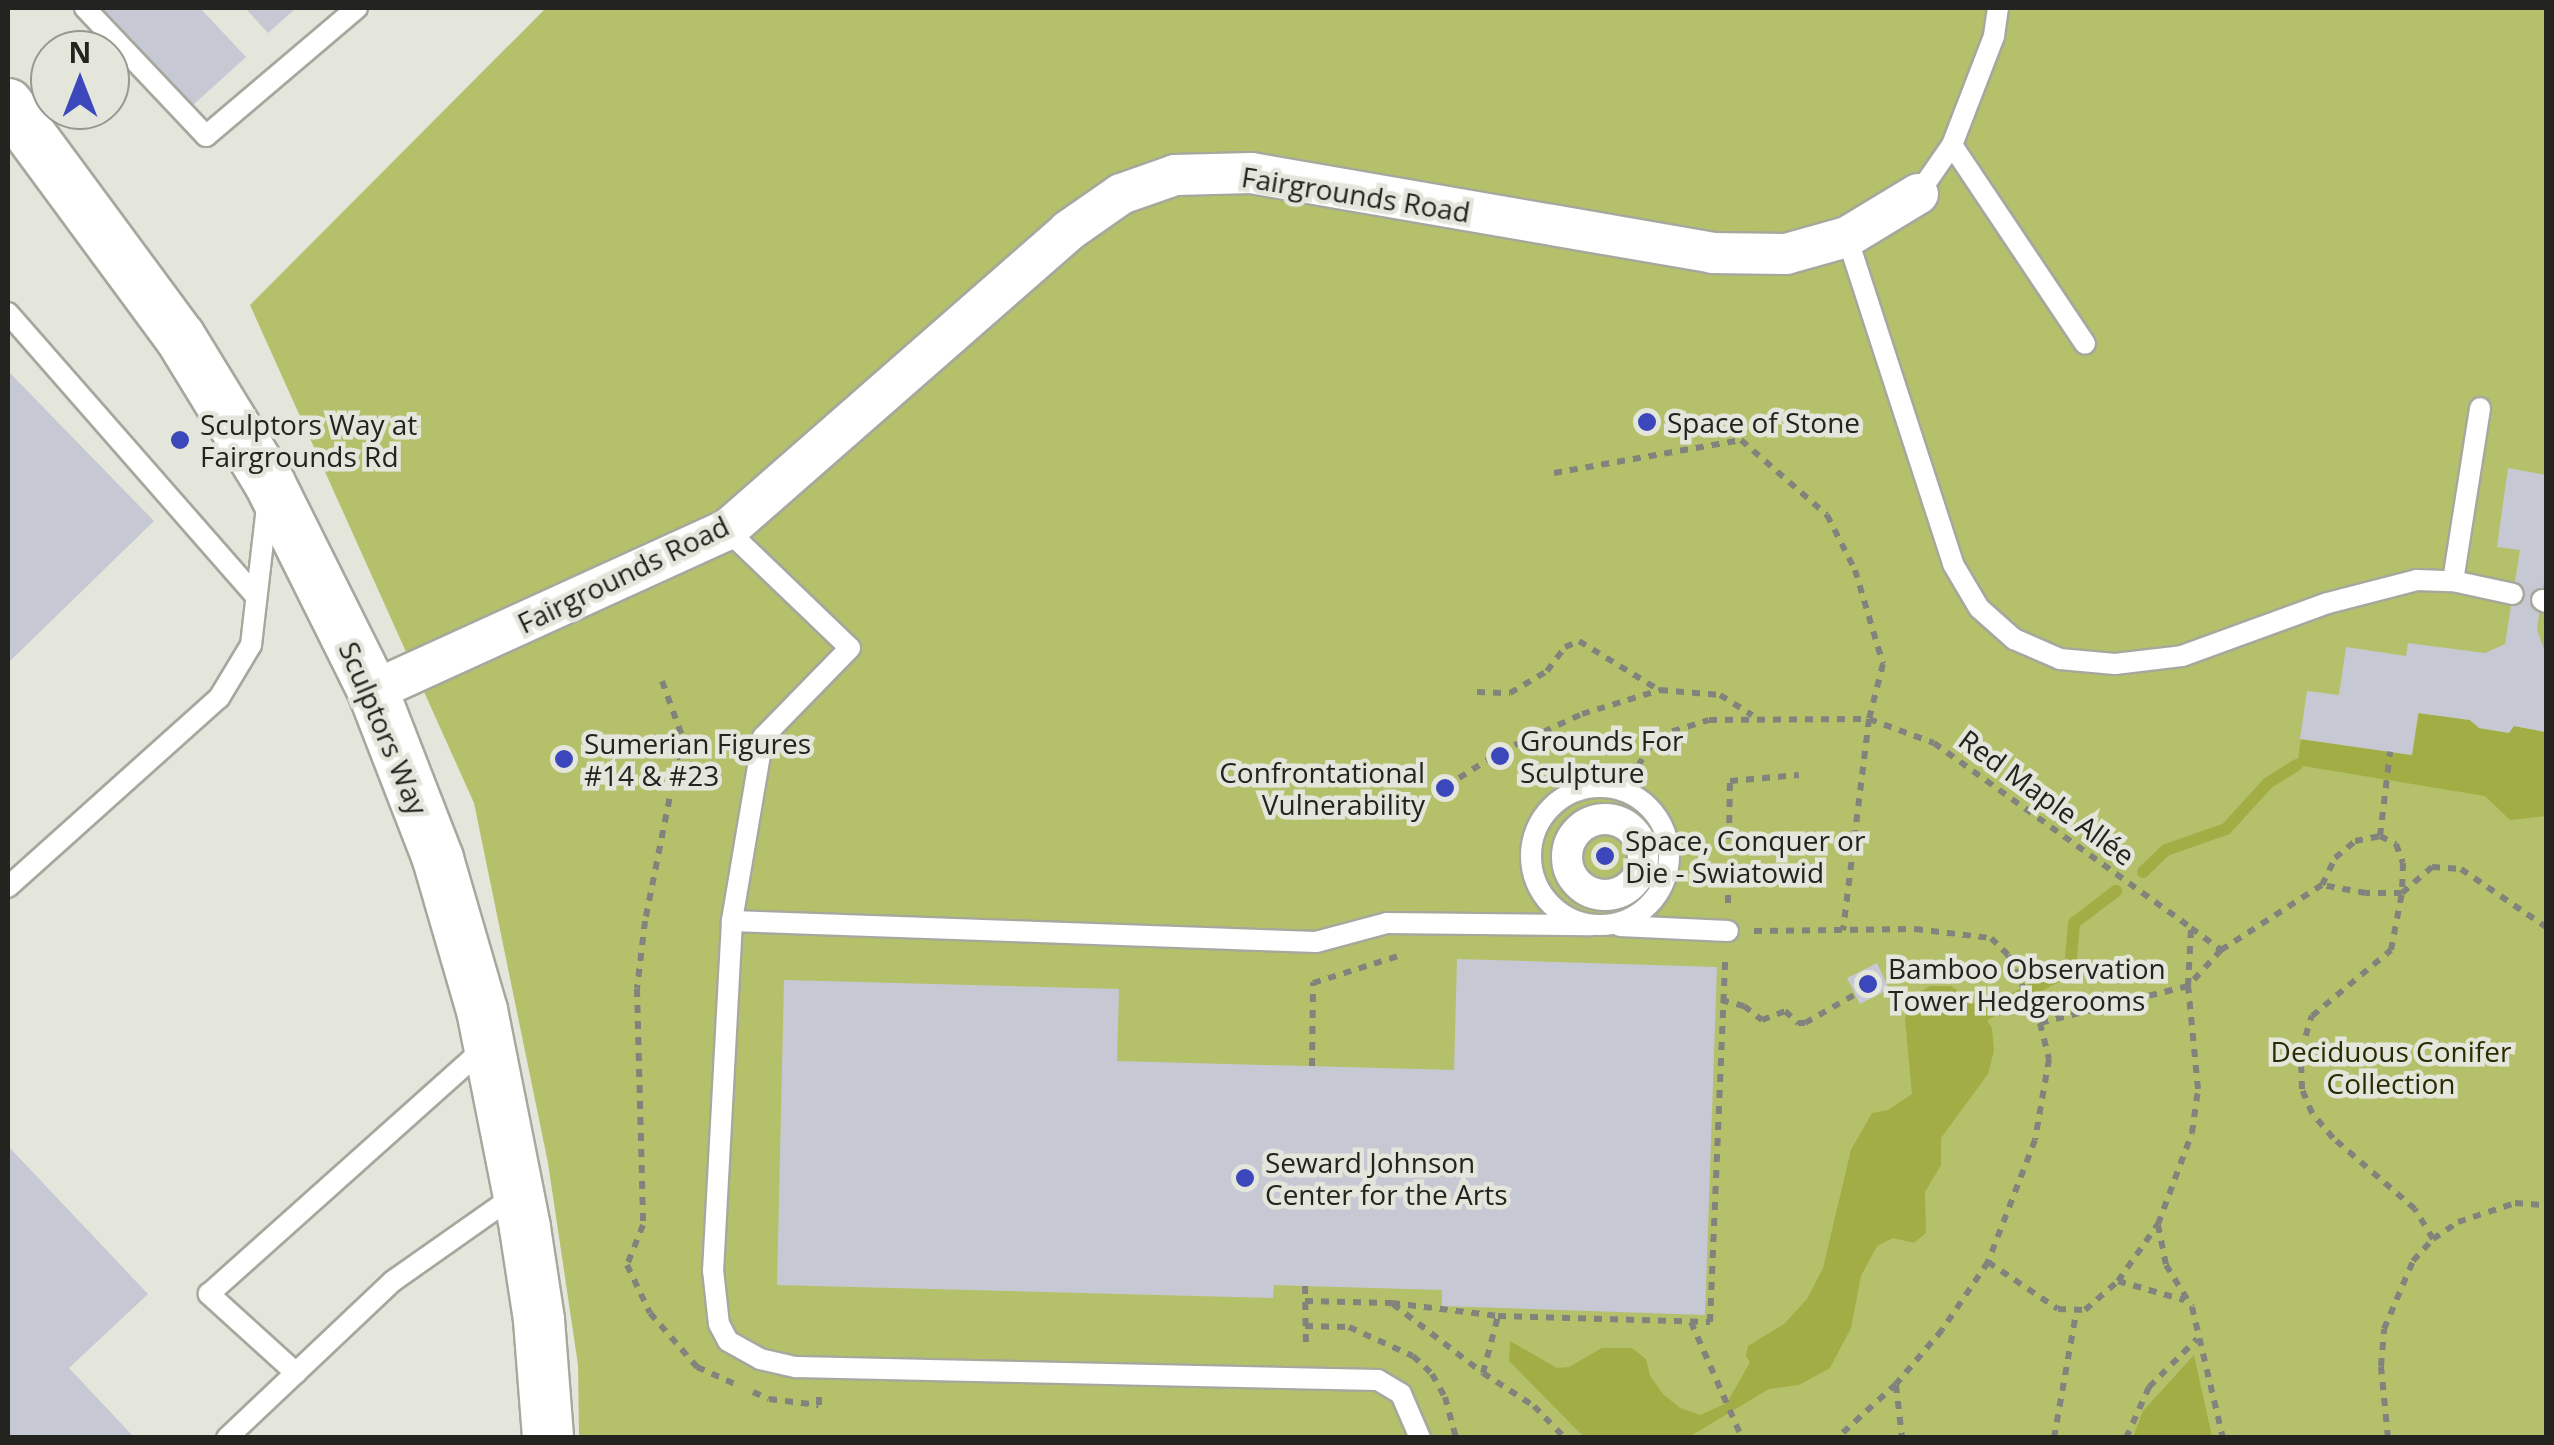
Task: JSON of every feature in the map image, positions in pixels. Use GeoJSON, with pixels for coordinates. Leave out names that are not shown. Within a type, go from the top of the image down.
{"type":"FeatureCollection","features":[{"type":"Feature","properties":{"kind":"street","name":"Sculptors Way"},"geometry":{"type":"LineString","coordinates":[[8,104],[180,337],[270,484],[373,691],[438,859],[488,1044],[539,1320],[548,1438]]}},
{"type":"Feature","properties":{"kind":"street","name":"Fairgrounds Road"},"geometry":{"type":"LineString","coordinates":[[373,691],[727,530],[1068,231],[1122,194],[1175,175],[1251,173],[1712,253],[1786,254],[1847,236],[1918,194]]}},
{"type":"Feature","properties":{"kind":"lane"},"geometry":{"type":"LineString","coordinates":[[86,8],[206,136],[357,8]]}},
{"type":"Feature","properties":{"kind":"lane","name":"Fairgrounds Road"},"geometry":{"type":"LineString","coordinates":[[1918,194],[1952,145],[1994,36],[1998,8]]}},
{"type":"Feature","properties":{"kind":"lane"},"geometry":{"type":"LineString","coordinates":[[1952,145],[2085,344]]}},
{"type":"Feature","properties":{"kind":"lane"},"geometry":{"type":"LineString","coordinates":[[1847,236],[1953,564],[1979,608],[2014,639],[2060,659],[2115,664],[2182,656],[2328,603],[2417,580],[2453,581],[2513,594]]}},
{"type":"Feature","properties":{"kind":"lane"},"geometry":{"type":"LineString","coordinates":[[8,313],[256,596]]}},
{"type":"Feature","properties":{"kind":"lane"},"geometry":{"type":"LineString","coordinates":[[2453,581],[2480,408]]}},
{"type":"Feature","properties":{"kind":"lane"},"geometry":{"type":"LineString","coordinates":[[8,887],[220,698],[251,645],[270,484]]}},
{"type":"Feature","properties":{"kind":"lane"},"geometry":{"type":"LineString","coordinates":[[727,530],[850,648],[763,737],[732,921],[713,1270],[719,1324],[742,1352],[796,1368],[1378,1380],[1401,1394],[1420,1438]]}},
{"type":"Feature","properties":{"kind":"lane"},"geometry":{"type":"LineString","coordinates":[[1606,786],[1639,798],[1656,814],[1668,835],[1670,859],[1665,882],[1652,902],[1635,916],[1597,924],[1552,906],[1538,888],[1531,868],[1531,846],[1550,807],[1570,792],[1606,786]]}},
{"type":"Feature","properties":{"kind":"lane"},"geometry":{"type":"LineString","coordinates":[[732,921],[1316,942],[1387,923],[1597,924],[1728,932]]}},
{"type":"Feature","properties":{"kind":"lane"},"geometry":{"type":"LineString","coordinates":[[296,1373],[209,1294],[488,1044]]}},
{"type":"Feature","properties":{"kind":"lane"},"geometry":{"type":"LineString","coordinates":[[227,1438],[393,1281],[518,1193]]}},
{"type":"Feature","properties":{"kind":"path"},"geometry":{"type":"LineString","coordinates":[[1554,473],[1741,440],[1827,515],[1855,570],[1883,664],[1868,719],[1843,930]]}},
{"type":"Feature","properties":{"kind":"path"},"geometry":{"type":"LineString","coordinates":[[1477,692],[1510,693],[1528,684],[1548,671],[1565,647],[1579,640],[1660,690]]}},
{"type":"Feature","properties":{"kind":"path"},"geometry":{"type":"LineString","coordinates":[[662,682],[682,736],[646,920],[637,989],[643,1225],[626,1265],[650,1313],[697,1368],[768,1399],[819,1405],[821,1368]]}},
{"type":"Feature","properties":{"kind":"path"},"geometry":{"type":"LineString","coordinates":[[1459,778],[1500,752],[1582,714],[1660,690],[1720,695],[1753,716]]}},
{"type":"Feature","properties":{"kind":"path","name":"Red Maple Allée"},"geometry":{"type":"LineString","coordinates":[[1638,766],[1652,741],[1671,730],[1709,720],[1753,716],[1868,719],[1934,744],[2221,950]]}},
{"type":"Feature","properties":{"kind":"path"},"geometry":{"type":"LineString","coordinates":[[2380,836],[2390,752]]}},
{"type":"Feature","properties":{"kind":"path"},"geometry":{"type":"LineString","coordinates":[[1305,1301],[1392,1303],[1498,1316],[1710,1322],[1721,1000],[1728,932],[1730,781],[1799,776]]}},
{"type":"Feature","properties":{"kind":"path"},"geometry":{"type":"LineString","coordinates":[[2040,1024],[2188,986],[2221,950],[2322,885],[2335,858],[2354,841],[2380,836],[2396,844],[2402,862],[2402,893],[2390,950],[2312,1016],[2301,1050],[2302,1090],[2312,1113],[2333,1138],[2414,1209],[2433,1239]]}},
{"type":"Feature","properties":{"kind":"path"},"geometry":{"type":"LineString","coordinates":[[2322,885],[2366,893],[2402,893],[2432,868],[2460,870],[2546,927]]}},
{"type":"Feature","properties":{"kind":"path"},"geometry":{"type":"LineString","coordinates":[[2537,919],[2546,911]]}},
{"type":"Feature","properties":{"kind":"path"},"geometry":{"type":"LineString","coordinates":[[2054,1438],[2076,1313],[2118,1281],[2158,1224],[2192,1133],[2198,1089],[2188,986],[2191,928]]}},
{"type":"Feature","properties":{"kind":"path"},"geometry":{"type":"LineString","coordinates":[[1728,932],[1915,929],[1991,938],[2008,954],[2040,1024],[2049,1060],[2034,1140],[1988,1262],[1942,1330],[1896,1384],[1837,1438]]}},
{"type":"Feature","properties":{"kind":"path"},"geometry":{"type":"LineString","coordinates":[[1312,1066],[1313,971]]}},
{"type":"Feature","properties":{"kind":"path"},"geometry":{"type":"LineString","coordinates":[[1721,1000],[1744,1006],[1762,1020],[1785,1011],[1798,1023],[1805,1023],[1854,996]]}},
{"type":"Feature","properties":{"kind":"path"},"geometry":{"type":"LineString","coordinates":[[2388,1438],[2381,1366],[2384,1328],[2412,1261],[2433,1239],[2458,1222],[2515,1202],[2546,1205]]}},
{"type":"Feature","properties":{"kind":"path"},"geometry":{"type":"LineString","coordinates":[[2158,1224],[2166,1265],[2192,1308],[2222,1438]]}},
{"type":"Feature","properties":{"kind":"path"},"geometry":{"type":"LineString","coordinates":[[1988,1262],[2058,1309],[2076,1313]]}},
{"type":"Feature","properties":{"kind":"path"},"geometry":{"type":"LineString","coordinates":[[2118,1281],[2184,1300]]}},
{"type":"Feature","properties":{"kind":"path"},"geometry":{"type":"LineString","coordinates":[[1305,1286],[1306,1376]]}},
{"type":"Feature","properties":{"kind":"path"},"geometry":{"type":"LineString","coordinates":[[1392,1303],[1483,1373],[1534,1406],[1565,1438]]}},
{"type":"Feature","properties":{"kind":"path"},"geometry":{"type":"LineString","coordinates":[[1483,1373],[1498,1316]]}},
{"type":"Feature","properties":{"kind":"path"},"geometry":{"type":"LineString","coordinates":[[1690,1322],[1742,1438]]}},
{"type":"Feature","properties":{"kind":"path"},"geometry":{"type":"LineString","coordinates":[[2126,1438],[2150,1387],[2198,1340]]}},
{"type":"Feature","properties":{"kind":"path"},"geometry":{"type":"LineString","coordinates":[[1896,1384],[1902,1438]]}},
{"type":"Feature","properties":{"kind":"green space","name":"Grounds For Sculpture"},"geometry":{"type":"Polygon","coordinates":[[[546,8],[2546,8],[2546,1437],[579,1437],[578,1365],[548,1163],[474,803],[250,305],[546,8]]]}},
{"type":"Feature","properties":{"kind":"shaded area"},"geometry":{"type":"Polygon","coordinates":[[[2419,713],[2470,720],[2479,728],[2509,732],[2514,726],[2546,732],[2546,816],[2510,820],[2485,796],[2297,765],[2301,739],[2412,755],[2419,713]]]}},
{"type":"Feature","properties":{"kind":"shaded area"},"geometry":{"type":"Polygon","coordinates":[[[1930,986],[1951,986],[1979,1007],[1992,1028],[1994,1051],[1988,1074],[1941,1138],[1941,1165],[1925,1192],[1926,1233],[1914,1243],[1893,1238],[1877,1246],[1861,1276],[1851,1328],[1830,1368],[1799,1385],[1769,1389],[1689,1437],[1587,1438],[1580,1433],[1509,1361],[1510,1341],[1557,1368],[1569,1367],[1602,1348],[1632,1348],[1646,1359],[1650,1376],[1663,1394],[1680,1408],[1700,1415],[1727,1403],[1750,1362],[1746,1356],[1748,1346],[1784,1324],[1807,1299],[1823,1268],[1851,1150],[1872,1113],[1888,1110],[1912,1094],[1905,1019],[1913,997],[1930,986]]]}},
{"type":"Feature","properties":{"kind":"shaded area"},"geometry":{"type":"Polygon","coordinates":[[[2194,1355],[2212,1437],[2133,1437],[2143,1411],[2194,1355]]]}},
{"type":"Feature","properties":{"kind":"building"},"geometry":{"type":"Polygon","coordinates":[[[102,8],[200,8],[246,57],[192,106],[130,38],[130,30],[122,30],[102,8]]]}},
{"type":"Feature","properties":{"kind":"building"},"geometry":{"type":"Polygon","coordinates":[[[245,8],[296,8],[268,33],[245,8]]]}},
{"type":"Feature","properties":{"kind":"building"},"geometry":{"type":"Polygon","coordinates":[[[8,371],[154,521],[8,663],[8,371]]]}},
{"type":"Feature","properties":{"kind":"building"},"geometry":{"type":"Polygon","coordinates":[[[2508,468],[2546,475],[2546,567],[2537,630],[2546,654],[2546,732],[2514,726],[2509,733],[2479,728],[2470,720],[2418,713],[2412,755],[2300,739],[2307,691],[2339,695],[2346,647],[2406,656],[2408,643],[2485,653],[2505,644],[2520,550],[2497,547],[2508,468]]]}},
{"type":"Feature","properties":{"kind":"building","name":"Seward Johnson Center for the Arts"},"geometry":{"type":"Polygon","coordinates":[[[1457,959],[1717,967],[1705,1315],[1442,1306],[1442,1290],[1274,1285],[1273,1298],[777,1285],[784,980],[1119,989],[1117,1061],[1454,1070],[1457,959]]]}},
{"type":"Feature","properties":{"kind":"building","name":"Bamboo Observation Tower Hedgerooms"},"geometry":{"type":"Polygon","coordinates":[[[1877,963],[1889,989],[1860,1004],[1847,978],[1877,963]]]}},
{"type":"Feature","properties":{"kind":"building"},"geometry":{"type":"Polygon","coordinates":[[[8,1146],[148,1294],[69,1368],[132,1435],[129,1438],[8,1438],[8,1146]]]}},
{"type":"Feature","properties":{"kind":"waterway"},"geometry":{"type":"LineString","coordinates":[[2143,872],[2166,850],[2226,829],[2268,783],[2297,765]]}},
{"type":"Feature","properties":{"kind":"waterway"},"geometry":{"type":"LineString","coordinates":[[1984,1015],[2070,969],[2074,923],[2116,891]]}},
{"type":"Feature","properties":{"kind":"place","name":"Space of Stone"},"geometry":{"type":"Point","coordinates":[1647,422]}},
{"type":"Feature","properties":{"kind":"place","name":"Sculptors Way at Fairgrounds Rd"},"geometry":{"type":"Point","coordinates":[180,440]}},
{"type":"Feature","properties":{"kind":"place","name":"Grounds For Sculpture"},"geometry":{"type":"Point","coordinates":[1500,756]}},
{"type":"Feature","properties":{"kind":"place","name":"Sumerian Figures #14 & #23"},"geometry":{"type":"Point","coordinates":[564,759]}},
{"type":"Feature","properties":{"kind":"place","name":"Confrontational Vulnerability"},"geometry":{"type":"Point","coordinates":[1445,788]}},
{"type":"Feature","properties":{"kind":"place","name":"Space, Conquer or Die - Swiatowid"},"geometry":{"type":"Point","coordinates":[1605,856]}},
{"type":"Feature","properties":{"kind":"place","name":"Bamboo Observation Tower Hedgerooms"},"geometry":{"type":"Point","coordinates":[1868,984]}},
{"type":"Feature","properties":{"kind":"place","name":"Seward Johnson Center for the Arts"},"geometry":{"type":"Point","coordinates":[1245,1178]}},
{"type":"Feature","properties":{"kind":"park label","name":"Deciduous Conifer Collection"},"geometry":{"type":"Point","coordinates":[2391,1067]}}]}
